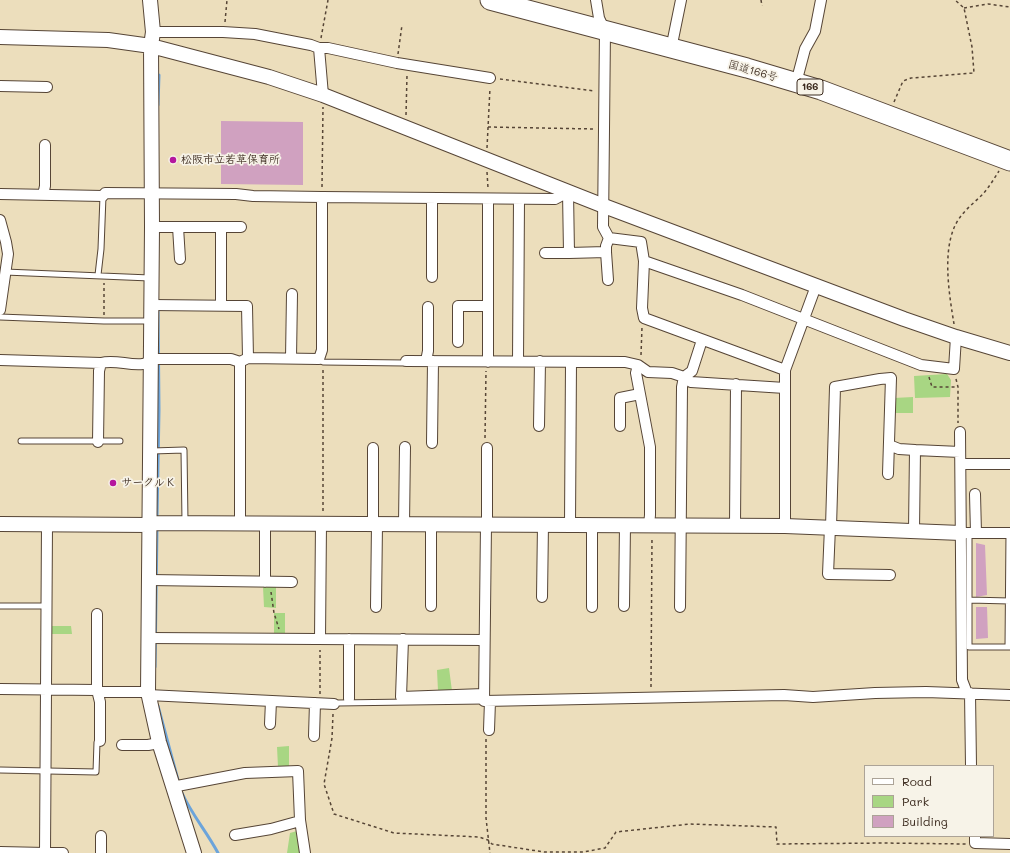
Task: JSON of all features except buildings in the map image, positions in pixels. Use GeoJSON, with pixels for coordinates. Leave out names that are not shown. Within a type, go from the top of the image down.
{"type":"FeatureCollection","features":[{"type":"Feature","properties":{"kind":"highway","name":"国道166号"},"geometry":{"type":"LineString","coordinates":[[490,0],[821,90],[888,114],[1008,161]]}},
{"type":"Feature","properties":{"kind":"street"},"geometry":{"type":"LineString","coordinates":[[150,0],[156,193],[156,227],[151,278],[156,305],[152,321],[156,360],[152,694],[159,743],[177,786],[194,853]]}},
{"type":"Feature","properties":{"kind":"street"},"geometry":{"type":"LineString","coordinates":[[596,0],[599,18],[605,31],[603,227],[609,238],[606,246],[608,280]]}},
{"type":"Feature","properties":{"kind":"street"},"geometry":{"type":"LineString","coordinates":[[671,49],[681,0]]}},
{"type":"Feature","properties":{"kind":"street"},"geometry":{"type":"LineString","coordinates":[[796,83],[805,49],[815,31],[821,0]]}},
{"type":"Feature","properties":{"kind":"street"},"geometry":{"type":"LineString","coordinates":[[0,37],[108,40],[152,39],[223,32],[255,34],[402,64],[490,78]]}},
{"type":"Feature","properties":{"kind":"street"},"geometry":{"type":"LineString","coordinates":[[152,39],[323,95],[487,158],[604,206],[816,286],[956,337],[1010,353]]}},
{"type":"Feature","properties":{"kind":"street"},"geometry":{"type":"LineString","coordinates":[[319,48],[323,95]]}},
{"type":"Feature","properties":{"kind":"street"},"geometry":{"type":"LineString","coordinates":[[0,86],[47,87]]}},
{"type":"Feature","properties":{"kind":"street"},"geometry":{"type":"LineString","coordinates":[[43,195],[45,186],[45,145]]}},
{"type":"Feature","properties":{"kind":"street"},"geometry":{"type":"LineString","coordinates":[[0,194],[103,196],[105,193],[156,193],[236,194],[252,196],[555,199],[568,192]]}},
{"type":"Feature","properties":{"kind":"street"},"geometry":{"type":"LineString","coordinates":[[568,192],[569,253]]}},
{"type":"Feature","properties":{"kind":"street"},"geometry":{"type":"LineString","coordinates":[[0,360],[101,363],[109,361],[144,364],[156,360],[244,360],[291,358],[321,360],[322,197]]}},
{"type":"Feature","properties":{"kind":"street"},"geometry":{"type":"LineString","coordinates":[[432,198],[432,277]]}},
{"type":"Feature","properties":{"kind":"street"},"geometry":{"type":"LineString","coordinates":[[487,362],[488,199]]}},
{"type":"Feature","properties":{"kind":"street"},"geometry":{"type":"LineString","coordinates":[[518,361],[519,199]]}},
{"type":"Feature","properties":{"kind":"street"},"geometry":{"type":"LineString","coordinates":[[0,220],[8,254],[0,310]]}},
{"type":"Feature","properties":{"kind":"street"},"geometry":{"type":"LineString","coordinates":[[156,227],[241,227]]}},
{"type":"Feature","properties":{"kind":"street"},"geometry":{"type":"LineString","coordinates":[[178,227],[180,260]]}},
{"type":"Feature","properties":{"kind":"street"},"geometry":{"type":"LineString","coordinates":[[221,227],[221,305]]}},
{"type":"Feature","properties":{"kind":"street"},"geometry":{"type":"LineString","coordinates":[[609,238],[641,242],[644,261],[642,308],[644,318],[785,370]]}},
{"type":"Feature","properties":{"kind":"street"},"geometry":{"type":"LineString","coordinates":[[545,253],[606,252]]}},
{"type":"Feature","properties":{"kind":"street"},"geometry":{"type":"LineString","coordinates":[[644,261],[742,295],[921,365],[954,369],[956,337]]}},
{"type":"Feature","properties":{"kind":"street"},"geometry":{"type":"LineString","coordinates":[[785,526],[785,370],[816,286]]}},
{"type":"Feature","properties":{"kind":"street"},"geometry":{"type":"LineString","coordinates":[[291,358],[292,294]]}},
{"type":"Feature","properties":{"kind":"street"},"geometry":{"type":"LineString","coordinates":[[156,305],[247,306],[244,360],[240,523]]}},
{"type":"Feature","properties":{"kind":"street"},"geometry":{"type":"LineString","coordinates":[[458,342],[458,306],[488,306]]}},
{"type":"Feature","properties":{"kind":"street"},"geometry":{"type":"LineString","coordinates":[[428,307],[428,351],[430,361],[432,443]]}},
{"type":"Feature","properties":{"kind":"street"},"geometry":{"type":"LineString","coordinates":[[680,607],[682,386],[684,377],[692,371],[702,340]]}},
{"type":"Feature","properties":{"kind":"street"},"geometry":{"type":"LineString","coordinates":[[406,361],[625,362],[638,365],[648,372],[672,373],[684,377],[691,382],[785,388]]}},
{"type":"Feature","properties":{"kind":"street"},"geometry":{"type":"LineString","coordinates":[[539,426],[540,361]]}},
{"type":"Feature","properties":{"kind":"street"},"geometry":{"type":"LineString","coordinates":[[570,524],[571,362]]}},
{"type":"Feature","properties":{"kind":"street"},"geometry":{"type":"LineString","coordinates":[[98,442],[99,371],[101,363]]}},
{"type":"Feature","properties":{"kind":"street"},"geometry":{"type":"LineString","coordinates":[[638,365],[636,373],[650,447],[649,525]]}},
{"type":"Feature","properties":{"kind":"street"},"geometry":{"type":"LineString","coordinates":[[888,474],[891,378],[835,387],[831,527],[828,574],[890,575]]}},
{"type":"Feature","properties":{"kind":"street"},"geometry":{"type":"LineString","coordinates":[[735,526],[736,384]]}},
{"type":"Feature","properties":{"kind":"street"},"geometry":{"type":"LineString","coordinates":[[620,426],[620,398],[640,394]]}},
{"type":"Feature","properties":{"kind":"street"},"geometry":{"type":"LineString","coordinates":[[960,432],[960,464],[969,533]]}},
{"type":"Feature","properties":{"kind":"street"},"geometry":{"type":"LineString","coordinates":[[889,445],[899,449],[960,452]]}},
{"type":"Feature","properties":{"kind":"street"},"geometry":{"type":"LineString","coordinates":[[404,524],[405,447]]}},
{"type":"Feature","properties":{"kind":"street"},"geometry":{"type":"LineString","coordinates":[[373,448],[376,607]]}},
{"type":"Feature","properties":{"kind":"street"},"geometry":{"type":"LineString","coordinates":[[487,448],[484,640],[486,699],[489,730]]}},
{"type":"Feature","properties":{"kind":"street"},"geometry":{"type":"LineString","coordinates":[[914,530],[915,450]]}},
{"type":"Feature","properties":{"kind":"street"},"geometry":{"type":"LineString","coordinates":[[960,464],[1010,464]]}},
{"type":"Feature","properties":{"kind":"street"},"geometry":{"type":"LineString","coordinates":[[971,765],[969,693],[962,680],[969,533],[976,494]]}},
{"type":"Feature","properties":{"kind":"street"},"geometry":{"type":"LineString","coordinates":[[265,523],[268,582]]}},
{"type":"Feature","properties":{"kind":"street"},"geometry":{"type":"LineString","coordinates":[[320,639],[322,523]]}},
{"type":"Feature","properties":{"kind":"street"},"geometry":{"type":"LineString","coordinates":[[0,524],[592,524],[785,526],[969,533],[1009,533]]}},
{"type":"Feature","properties":{"kind":"street"},"geometry":{"type":"LineString","coordinates":[[45,853],[47,524]]}},
{"type":"Feature","properties":{"kind":"street"},"geometry":{"type":"LineString","coordinates":[[431,606],[432,524]]}},
{"type":"Feature","properties":{"kind":"street"},"geometry":{"type":"LineString","coordinates":[[542,597],[543,524]]}},
{"type":"Feature","properties":{"kind":"street"},"geometry":{"type":"LineString","coordinates":[[592,524],[592,608]]}},
{"type":"Feature","properties":{"kind":"street"},"geometry":{"type":"LineString","coordinates":[[624,606],[626,525]]}},
{"type":"Feature","properties":{"kind":"street"},"geometry":{"type":"LineString","coordinates":[[154,581],[292,582]]}},
{"type":"Feature","properties":{"kind":"street"},"geometry":{"type":"LineString","coordinates":[[97,614],[97,691],[100,702],[100,741]]}},
{"type":"Feature","properties":{"kind":"street"},"geometry":{"type":"LineString","coordinates":[[153,638],[484,640]]}},
{"type":"Feature","properties":{"kind":"street"},"geometry":{"type":"LineString","coordinates":[[403,639],[401,696],[486,699],[784,695],[814,697],[875,693],[926,692],[1010,695]]}},
{"type":"Feature","properties":{"kind":"street"},"geometry":{"type":"LineString","coordinates":[[349,640],[349,699]]}},
{"type":"Feature","properties":{"kind":"street"},"geometry":{"type":"LineString","coordinates":[[0,689],[97,691],[334,704]]}},
{"type":"Feature","properties":{"kind":"street"},"geometry":{"type":"LineString","coordinates":[[270,724],[271,701]]}},
{"type":"Feature","properties":{"kind":"street"},"geometry":{"type":"LineString","coordinates":[[314,736],[317,704]]}},
{"type":"Feature","properties":{"kind":"street"},"geometry":{"type":"LineString","coordinates":[[122,745],[148,746],[159,743]]}},
{"type":"Feature","properties":{"kind":"street"},"geometry":{"type":"LineString","coordinates":[[177,786],[245,773],[298,771],[300,821],[306,853]]}},
{"type":"Feature","properties":{"kind":"street"},"geometry":{"type":"LineString","coordinates":[[235,835],[272,829],[300,821]]}},
{"type":"Feature","properties":{"kind":"street"},"geometry":{"type":"LineString","coordinates":[[101,836],[101,853]]}},
{"type":"Feature","properties":{"kind":"street"},"geometry":{"type":"LineString","coordinates":[[975,839],[1010,844]]}},
{"type":"Feature","properties":{"kind":"street"},"geometry":{"type":"LineString","coordinates":[[0,852],[63,853]]}},
{"type":"Feature","properties":{"kind":"lane"},"geometry":{"type":"LineString","coordinates":[[98,276],[101,249],[103,196]]}},
{"type":"Feature","properties":{"kind":"lane"},"geometry":{"type":"LineString","coordinates":[[5,272],[151,278]]}},
{"type":"Feature","properties":{"kind":"lane"},"geometry":{"type":"LineString","coordinates":[[0,317],[104,321],[152,321]]}},
{"type":"Feature","properties":{"kind":"lane"},"geometry":{"type":"LineString","coordinates":[[321,360],[405,363],[406,361]]}},
{"type":"Feature","properties":{"kind":"lane"},"geometry":{"type":"LineString","coordinates":[[21,441],[120,441]]}},
{"type":"Feature","properties":{"kind":"lane"},"geometry":{"type":"LineString","coordinates":[[155,451],[184,450],[184,523]]}},
{"type":"Feature","properties":{"kind":"lane"},"geometry":{"type":"LineString","coordinates":[[969,533],[970,647],[1009,647],[1009,533]]}},
{"type":"Feature","properties":{"kind":"lane"},"geometry":{"type":"LineString","coordinates":[[970,600],[1009,601]]}},
{"type":"Feature","properties":{"kind":"lane"},"geometry":{"type":"LineString","coordinates":[[0,606],[46,606]]}},
{"type":"Feature","properties":{"kind":"lane"},"geometry":{"type":"LineString","coordinates":[[334,704],[486,699]]}},
{"type":"Feature","properties":{"kind":"lane"},"geometry":{"type":"LineString","coordinates":[[0,770],[96,772],[96,742],[100,741]]}},
{"type":"Feature","properties":{"kind":"path"},"geometry":{"type":"LineString","coordinates":[[223,32],[227,0]]}},
{"type":"Feature","properties":{"kind":"path"},"geometry":{"type":"LineString","coordinates":[[319,48],[328,0]]}},
{"type":"Feature","properties":{"kind":"path"},"geometry":{"type":"LineString","coordinates":[[761,0],[762,6]]}},
{"type":"Feature","properties":{"kind":"path"},"geometry":{"type":"LineString","coordinates":[[888,114],[902,81],[911,78],[974,73],[972,47],[964,8],[955,0]]}},
{"type":"Feature","properties":{"kind":"path"},"geometry":{"type":"LineString","coordinates":[[964,8],[988,4],[1010,7]]}},
{"type":"Feature","properties":{"kind":"path"},"geometry":{"type":"LineString","coordinates":[[402,25],[402,64],[406,118]]}},
{"type":"Feature","properties":{"kind":"path"},"geometry":{"type":"LineString","coordinates":[[488,199],[487,158],[490,78],[605,92]]}},
{"type":"Feature","properties":{"kind":"path"},"geometry":{"type":"LineString","coordinates":[[322,197],[323,95]]}},
{"type":"Feature","properties":{"kind":"path"},"geometry":{"type":"LineString","coordinates":[[488,127],[605,129]]}},
{"type":"Feature","properties":{"kind":"path"},"geometry":{"type":"LineString","coordinates":[[956,337],[948,290],[947,259],[953,231],[960,216],[983,193],[1008,161]]}},
{"type":"Feature","properties":{"kind":"path"},"geometry":{"type":"LineString","coordinates":[[104,276],[104,321]]}},
{"type":"Feature","properties":{"kind":"path"},"geometry":{"type":"LineString","coordinates":[[638,365],[642,352],[642,327],[644,318]]}},
{"type":"Feature","properties":{"kind":"path"},"geometry":{"type":"LineString","coordinates":[[321,360],[322,523]]}},
{"type":"Feature","properties":{"kind":"path"},"geometry":{"type":"LineString","coordinates":[[487,362],[485,447],[487,448]]}},
{"type":"Feature","properties":{"kind":"path"},"geometry":{"type":"LineString","coordinates":[[928,366],[932,387],[958,387]]}},
{"type":"Feature","properties":{"kind":"path"},"geometry":{"type":"LineString","coordinates":[[954,369],[958,387],[958,430],[960,432]]}},
{"type":"Feature","properties":{"kind":"path"},"geometry":{"type":"LineString","coordinates":[[649,525],[652,532],[652,697]]}},
{"type":"Feature","properties":{"kind":"path"},"geometry":{"type":"LineString","coordinates":[[268,582],[280,639]]}},
{"type":"Feature","properties":{"kind":"path"},"geometry":{"type":"LineString","coordinates":[[317,704],[320,639]]}},
{"type":"Feature","properties":{"kind":"path"},"geometry":{"type":"LineString","coordinates":[[334,704],[332,738],[324,784],[334,814],[394,833],[480,837],[488,840],[492,844],[544,852],[582,852],[605,848],[616,832],[690,824],[776,827],[777,844],[970,844],[975,839]]}},
{"type":"Feature","properties":{"kind":"path"},"geometry":{"type":"LineString","coordinates":[[489,730],[486,732],[486,818],[490,853]]}},
{"type":"Feature","properties":{"kind":"green space"},"geometry":{"type":"Polygon","coordinates":[[[947,374],[951,380],[950,397],[915,398],[914,376],[947,374]]]}},
{"type":"Feature","properties":{"kind":"green space"},"geometry":{"type":"Polygon","coordinates":[[[913,397],[913,413],[895,413],[894,398],[913,397]]]}},
{"type":"Feature","properties":{"kind":"green space"},"geometry":{"type":"Polygon","coordinates":[[[263,587],[276,587],[276,608],[264,607],[263,587]]]}},
{"type":"Feature","properties":{"kind":"green space"},"geometry":{"type":"Polygon","coordinates":[[[274,613],[285,613],[285,634],[274,634],[274,613]]]}},
{"type":"Feature","properties":{"kind":"green space"},"geometry":{"type":"Polygon","coordinates":[[[51,626],[71,626],[72,634],[51,634],[51,626]]]}},
{"type":"Feature","properties":{"kind":"green space"},"geometry":{"type":"Polygon","coordinates":[[[449,668],[452,691],[438,691],[437,670],[449,668]]]}},
{"type":"Feature","properties":{"kind":"green space"},"geometry":{"type":"Polygon","coordinates":[[[289,746],[289,766],[278,767],[277,747],[289,746]]]}},
{"type":"Feature","properties":{"kind":"green space"},"geometry":{"type":"Polygon","coordinates":[[[297,831],[301,853],[287,853],[290,833],[297,831]]]}},
{"type":"Feature","properties":{"kind":"waterway"},"geometry":{"type":"LineString","coordinates":[[158,105],[159,75]]}},
{"type":"Feature","properties":{"kind":"waterway"},"geometry":{"type":"LineString","coordinates":[[157,519],[159,410],[158,307]]}},
{"type":"Feature","properties":{"kind":"waterway"},"geometry":{"type":"LineString","coordinates":[[155,667],[157,527]]}},
{"type":"Feature","properties":{"kind":"waterway"},"geometry":{"type":"LineString","coordinates":[[158,706],[178,780]]}},
{"type":"Feature","properties":{"kind":"waterway"},"geometry":{"type":"LineString","coordinates":[[182,793],[190,809],[218,853]]}},
{"type":"Feature","properties":{"kind":"place","name":"松阪市立若草保育所"},"geometry":{"type":"Point","coordinates":[173,160]}},
{"type":"Feature","properties":{"kind":"place","name":"サークルＫ"},"geometry":{"type":"Point","coordinates":[113,483]}}]}
